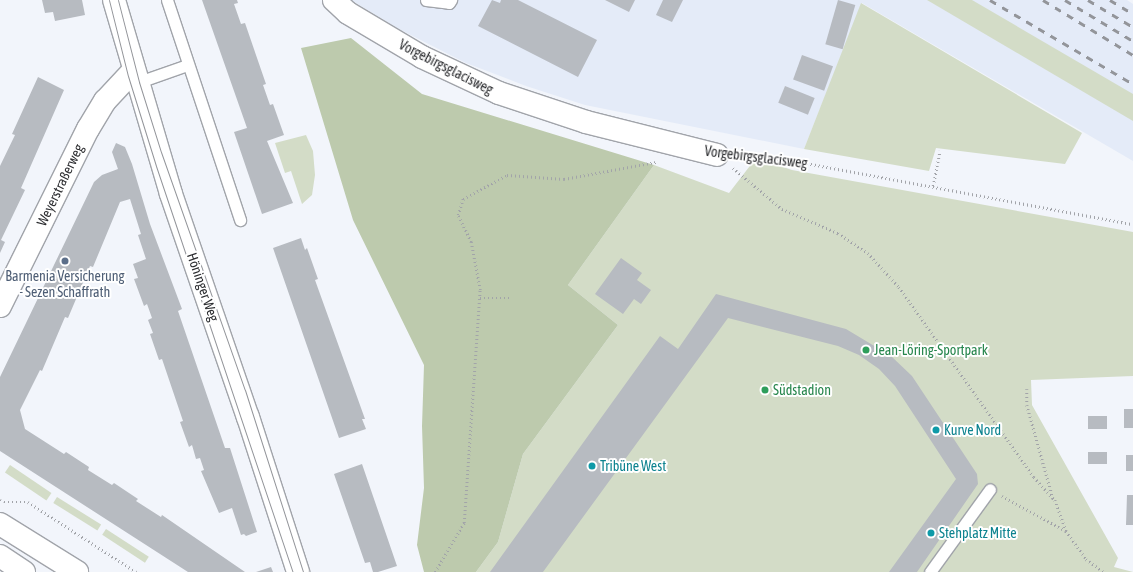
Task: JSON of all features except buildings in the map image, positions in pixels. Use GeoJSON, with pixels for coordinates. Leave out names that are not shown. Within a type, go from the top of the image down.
{"type":"FeatureCollection","features":[{"type":"Feature","properties":{"kind":"street","name":"Höninger Weg"},"geometry":{"type":"LineString","coordinates":[[114,0],[135,77],[298,572]]}},
{"type":"Feature","properties":{"kind":"street","name":"Vorgebirgsglacisweg"},"geometry":{"type":"LineString","coordinates":[[334,0],[348,13],[422,58],[499,93],[586,122],[717,154]]}},
{"type":"Feature","properties":{"kind":"street","name":"Weyerstraßerweg"},"geometry":{"type":"LineString","coordinates":[[0,306],[88,129],[105,101],[135,77]]}},
{"type":"Feature","properties":{"kind":"street"},"geometry":{"type":"LineString","coordinates":[[0,524],[77,572]]}},
{"type":"Feature","properties":{"kind":"street"},"geometry":{"type":"LineString","coordinates":[[0,556],[24,572]]}},
{"type":"Feature","properties":{"kind":"lane"},"geometry":{"type":"LineString","coordinates":[[167,0],[187,65],[240,220]]}},
{"type":"Feature","properties":{"kind":"lane"},"geometry":{"type":"LineString","coordinates":[[426,0],[450,3],[451,0]]}},
{"type":"Feature","properties":{"kind":"lane"},"geometry":{"type":"LineString","coordinates":[[135,77],[187,65]]}},
{"type":"Feature","properties":{"kind":"lane"},"geometry":{"type":"LineString","coordinates":[[930,572],[990,490]]}},
{"type":"Feature","properties":{"kind":"path"},"geometry":{"type":"LineString","coordinates":[[934,186],[940,151]]}},
{"type":"Feature","properties":{"kind":"path","name":"Vorgebirgsglacisweg"},"geometry":{"type":"LineString","coordinates":[[717,154],[795,161],[1133,224]]}},
{"type":"Feature","properties":{"kind":"path"},"geometry":{"type":"LineString","coordinates":[[717,154],[782,209],[838,233],[868,252],[899,287],[1034,478],[1053,499]]}},
{"type":"Feature","properties":{"kind":"path"},"geometry":{"type":"LineString","coordinates":[[435,572],[464,523],[480,290],[471,242],[458,215],[463,199],[507,175],[564,178],[659,160]]}},
{"type":"Feature","properties":{"kind":"path"},"geometry":{"type":"LineString","coordinates":[[480,298],[510,298]]}},
{"type":"Feature","properties":{"kind":"path"},"geometry":{"type":"LineString","coordinates":[[1027,388],[1027,405],[1053,499],[1066,531],[1086,559],[1104,572]]}},
{"type":"Feature","properties":{"kind":"path"},"geometry":{"type":"LineString","coordinates":[[0,500],[4,502],[28,502],[136,572]]}},
{"type":"Feature","properties":{"kind":"path"},"geometry":{"type":"LineString","coordinates":[[1021,505],[1066,531]]}},
{"type":"Feature","properties":{"kind":"shaded area"},"geometry":{"type":"Polygon","coordinates":[[[351,0],[1127,0],[1133,4],[1133,161],[862,3],[804,149],[585,105],[526,86],[466,63],[399,29],[351,0]]]}},
{"type":"Feature","properties":{"kind":"green space"},"geometry":{"type":"Polygon","coordinates":[[[927,0],[972,0],[1133,94],[1133,121],[927,0]]]}},
{"type":"Feature","properties":{"kind":"green space"},"geometry":{"type":"Polygon","coordinates":[[[861,3],[1082,133],[1065,164],[936,148],[929,171],[804,149],[861,3]]]}},
{"type":"Feature","properties":{"kind":"green space"},"geometry":{"type":"Polygon","coordinates":[[[351,38],[422,94],[654,165],[568,285],[618,325],[523,454],[498,542],[476,572],[424,572],[417,545],[424,488],[422,426],[424,365],[353,220],[301,48],[351,38]]]}},
{"type":"Feature","properties":{"kind":"green space"},"geometry":{"type":"Polygon","coordinates":[[[306,135],[313,151],[315,175],[312,195],[302,204],[291,171],[285,173],[275,143],[306,135]]]}},
{"type":"Feature","properties":{"kind":"green space","name":"Südstadion"},"geometry":{"type":"Polygon","coordinates":[[[756,158],[792,170],[1133,232],[1133,376],[1031,380],[1032,405],[1118,558],[1114,567],[1133,572],[476,572],[498,542],[523,454],[618,325],[568,285],[654,165],[729,193],[756,158]]]}},
{"type":"Feature","properties":{"kind":"green space"},"geometry":{"type":"Polygon","coordinates":[[[10,465],[51,493],[46,500],[5,472],[10,465]]]}},
{"type":"Feature","properties":{"kind":"green space"},"geometry":{"type":"Polygon","coordinates":[[[57,497],[101,525],[97,530],[53,503],[57,497]]]}},
{"type":"Feature","properties":{"kind":"green space"},"geometry":{"type":"Polygon","coordinates":[[[106,529],[149,557],[145,563],[102,535],[106,529]]]}},
{"type":"Feature","properties":{"kind":"tram line"},"geometry":{"type":"LineString","coordinates":[[109,0],[128,76],[156,166],[293,572]]}},
{"type":"Feature","properties":{"kind":"tram line"},"geometry":{"type":"LineString","coordinates":[[118,0],[139,82],[161,152],[245,390],[303,572]]}},
{"type":"Feature","properties":{"kind":"railway"},"geometry":{"type":"LineString","coordinates":[[990,0],[1133,84]]}},
{"type":"Feature","properties":{"kind":"railway"},"geometry":{"type":"LineString","coordinates":[[1043,0],[1133,55]]}},
{"type":"Feature","properties":{"kind":"railway"},"geometry":{"type":"LineString","coordinates":[[1065,0],[1133,41]]}},
{"type":"Feature","properties":{"kind":"railway"},"geometry":{"type":"LineString","coordinates":[[1088,0],[1133,27]]}},
{"type":"Feature","properties":{"kind":"railway"},"geometry":{"type":"LineString","coordinates":[[1110,0],[1133,14]]}},
{"type":"Feature","properties":{"kind":"place","name":"Barmenia Versicherung - Sezen Schaffrath"},"geometry":{"type":"Point","coordinates":[65,261]}},
{"type":"Feature","properties":{"kind":"place","name":"Jean-Löring-Sportpark"},"geometry":{"type":"Point","coordinates":[866,350]}},
{"type":"Feature","properties":{"kind":"place","name":"Südstadion"},"geometry":{"type":"Point","coordinates":[765,390]}},
{"type":"Feature","properties":{"kind":"place","name":"Kurve Nord"},"geometry":{"type":"Point","coordinates":[936,430]}},
{"type":"Feature","properties":{"kind":"place","name":"Tribüne West"},"geometry":{"type":"Point","coordinates":[592,466]}},
{"type":"Feature","properties":{"kind":"place","name":"Stehplatz Mitte"},"geometry":{"type":"Point","coordinates":[931,533]}}]}
